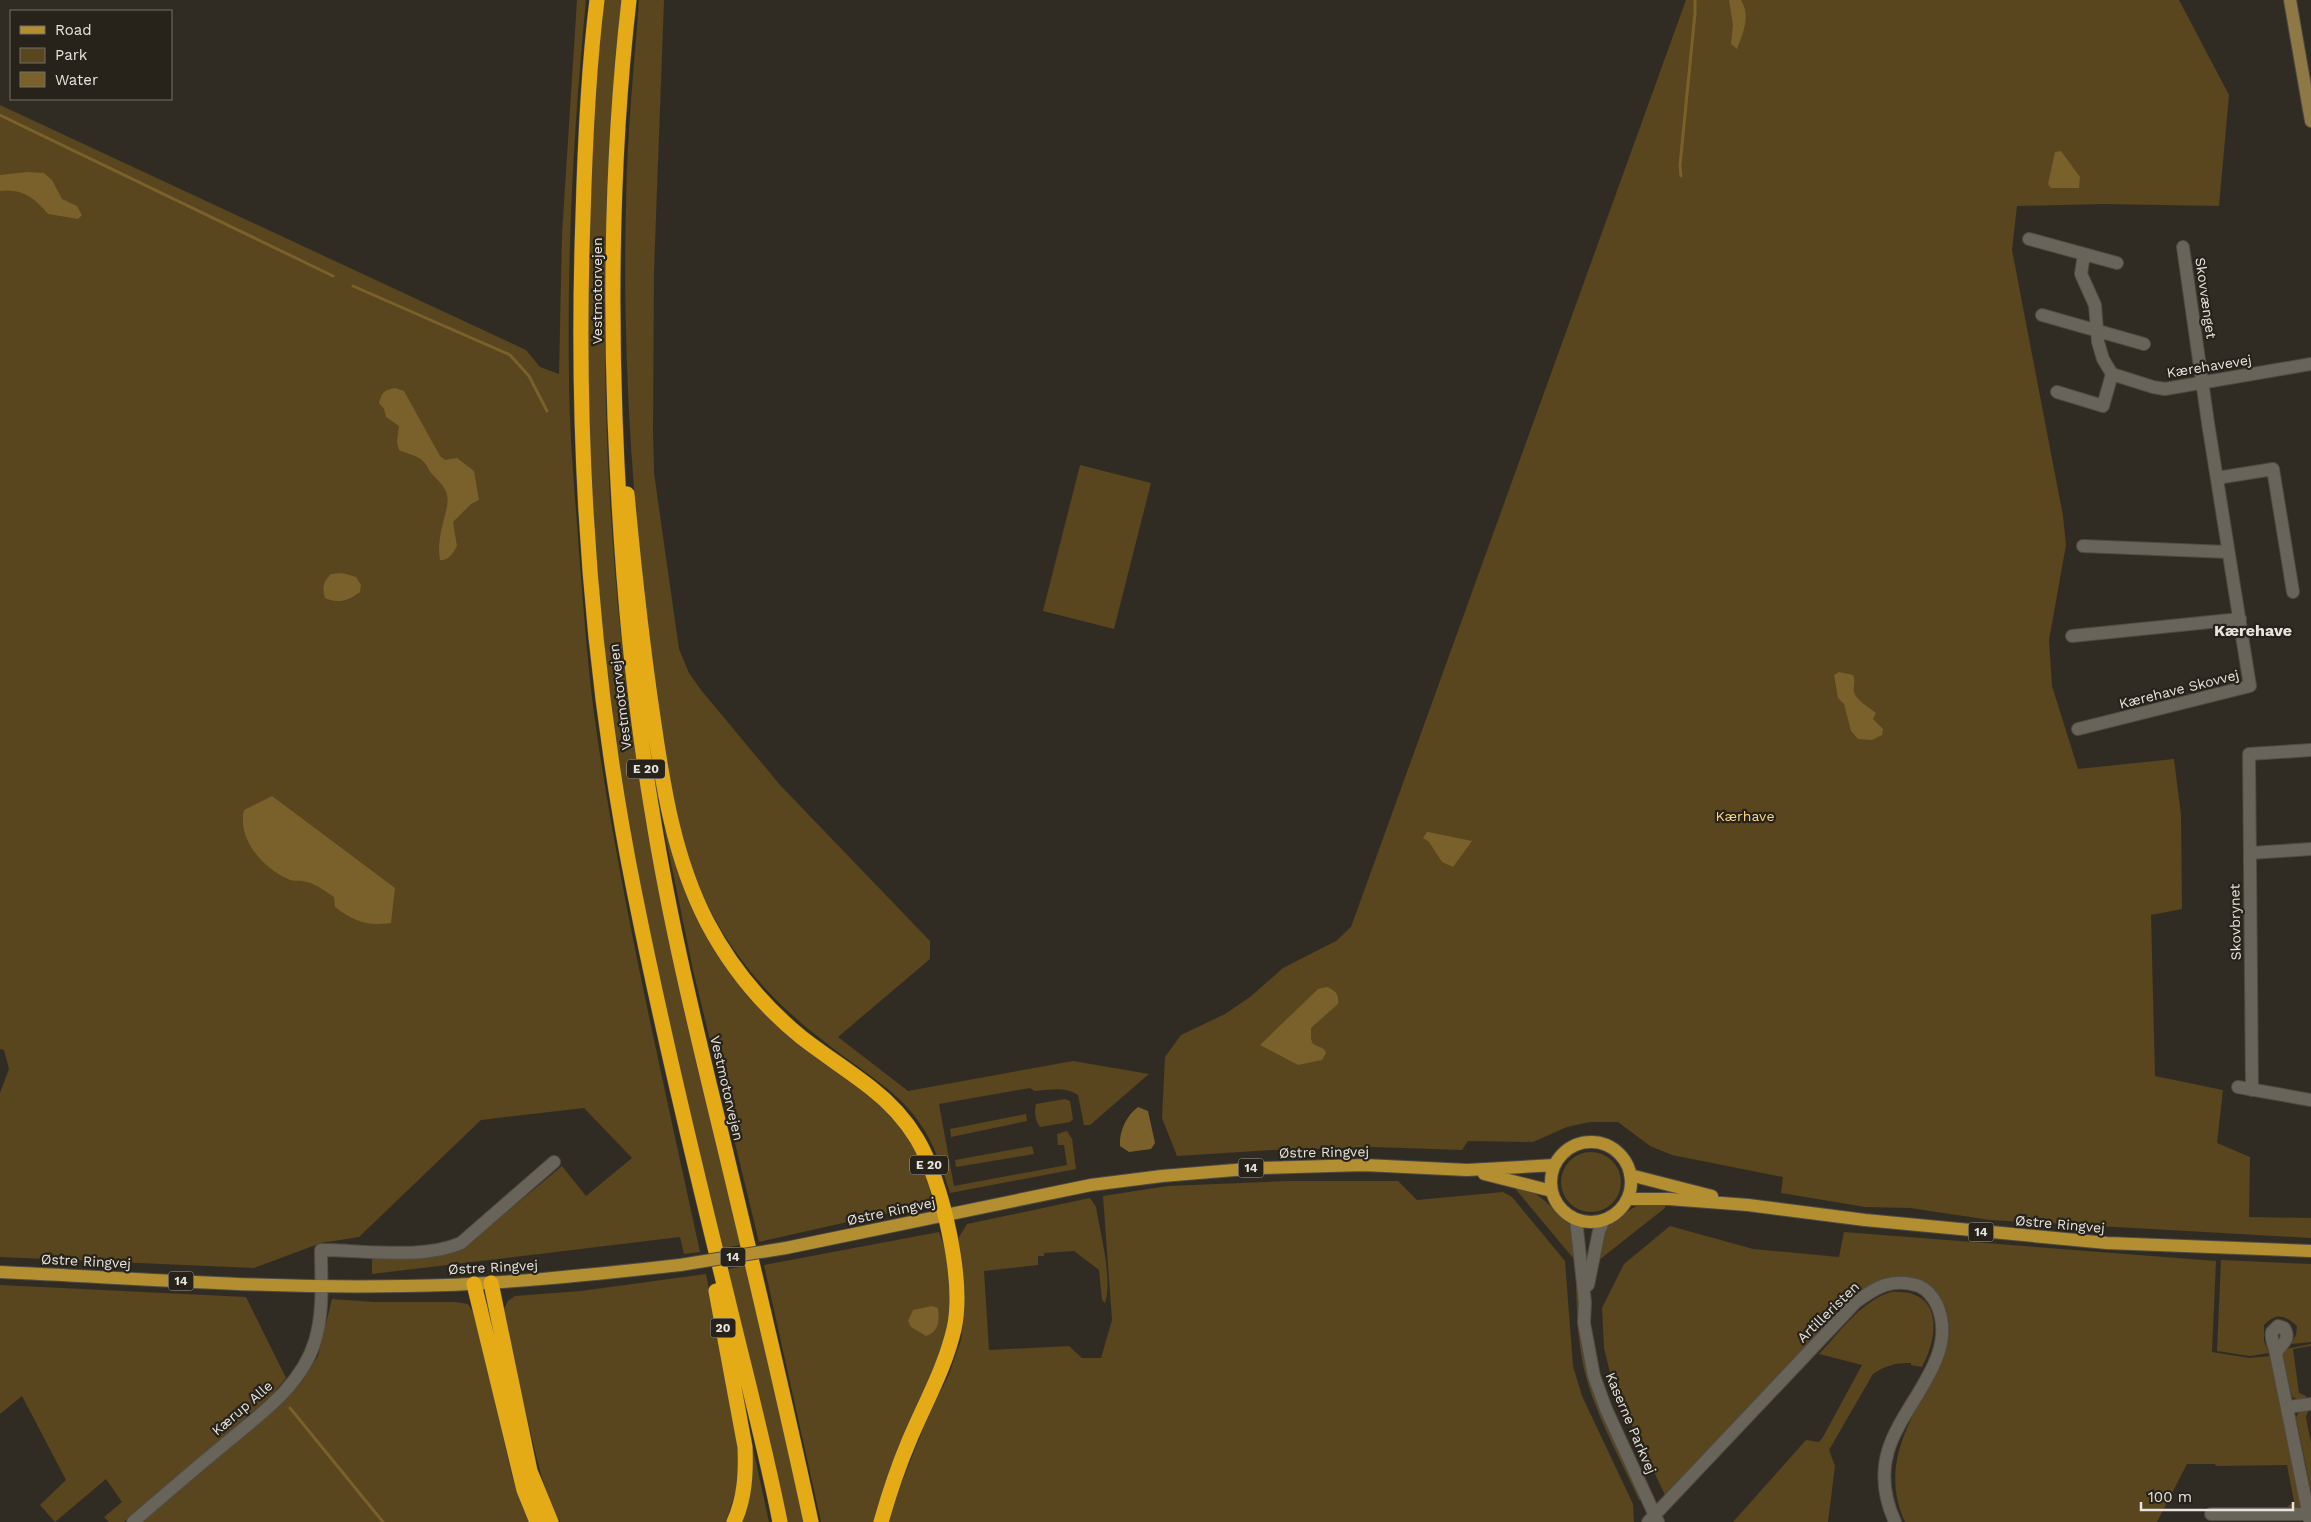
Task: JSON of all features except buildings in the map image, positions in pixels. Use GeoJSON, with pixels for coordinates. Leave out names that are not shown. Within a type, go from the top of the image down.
{"type":"FeatureCollection","features":[{"type":"Feature","properties":{"kind":"highway","name":"Vestmotorvejen"},"geometry":{"type":"LineString","coordinates":[[597,0],[585,144],[580,281],[582,426],[589,544],[600,670],[634,890],[660,1014],[780,1522]]}},
{"type":"Feature","properties":{"kind":"highway","name":"Vestmotorvejen"},"geometry":{"type":"LineString","coordinates":[[629,0],[615,166],[611,312],[619,529],[634,685],[652,811],[679,957],[783,1392],[812,1522]]}},
{"type":"Feature","properties":{"kind":"highway","name":"E 20"},"geometry":{"type":"LineString","coordinates":[[611,312],[620,383],[626,483],[644,657],[668,811],[686,875],[716,938],[756,992],[784,1022],[819,1051],[869,1086],[904,1119],[928,1161],[945,1215]]}},
{"type":"Feature","properties":{"kind":"highway","name":"20"},"geometry":{"type":"LineString","coordinates":[[688,1134],[744,1441],[745,1478],[740,1506],[734,1522]]}},
{"type":"Feature","properties":{"kind":"highway"},"geometry":{"type":"LineString","coordinates":[[881,1522],[900,1463],[944,1364],[954,1327],[956,1316],[955,1280],[945,1215]]}},
{"type":"Feature","properties":{"kind":"highway"},"geometry":{"type":"LineString","coordinates":[[491,1282],[530,1471],[551,1522]]}},
{"type":"Feature","properties":{"kind":"highway"},"geometry":{"type":"LineString","coordinates":[[474,1284],[524,1490],[537,1522]]}},
{"type":"Feature","properties":{"kind":"main road"},"geometry":{"type":"LineString","coordinates":[[2290,0],[2311,121]]}},
{"type":"Feature","properties":{"kind":"main road"},"geometry":{"type":"LineString","coordinates":[[1583,1143],[1598,1143],[1616,1151],[1622,1158],[1630,1175],[1631,1187],[1627,1199],[1616,1214],[1604,1220],[1590,1222],[1576,1220],[1560,1208],[1552,1191],[1551,1178],[1555,1165],[1570,1148],[1583,1143]]}},
{"type":"Feature","properties":{"kind":"main road","name":"Østre Ringvej"},"geometry":{"type":"LineString","coordinates":[[0,1272],[321,1287],[474,1284],[582,1276],[680,1265],[786,1248],[1109,1182],[1230,1170],[1364,1165],[1467,1170],[1555,1165]]}},
{"type":"Feature","properties":{"kind":"main road","name":"Østre Ringvej"},"geometry":{"type":"LineString","coordinates":[[1467,1170],[1552,1191]]}},
{"type":"Feature","properties":{"kind":"main road","name":"Østre Ringvej"},"geometry":{"type":"LineString","coordinates":[[1630,1175],[1748,1205]]}},
{"type":"Feature","properties":{"kind":"main road","name":"Østre Ringvej"},"geometry":{"type":"LineString","coordinates":[[1627,1199],[1669,1199],[1748,1205],[1865,1220],[2097,1243],[2311,1251]]}},
{"type":"Feature","properties":{"kind":"street"},"geometry":{"type":"LineString","coordinates":[[2029,239],[2117,263]]}},
{"type":"Feature","properties":{"kind":"street","name":"Skovvænget"},"geometry":{"type":"LineString","coordinates":[[2183,247],[2203,382]]}},
{"type":"Feature","properties":{"kind":"street"},"geometry":{"type":"LineString","coordinates":[[2057,392],[2103,406],[2112,374],[2103,360],[2095,305],[2081,274],[2084,254]]}},
{"type":"Feature","properties":{"kind":"street"},"geometry":{"type":"LineString","coordinates":[[2042,316],[2144,344]]}},
{"type":"Feature","properties":{"kind":"street","name":"Kærehavevej"},"geometry":{"type":"LineString","coordinates":[[2112,374],[2153,387],[2165,388],[2311,364]]}},
{"type":"Feature","properties":{"kind":"street","name":"Kærehave Skovvej"},"geometry":{"type":"LineString","coordinates":[[2078,729],[2250,686],[2216,478],[2203,382]]}},
{"type":"Feature","properties":{"kind":"street"},"geometry":{"type":"LineString","coordinates":[[2216,478],[2273,469],[2293,592]]}},
{"type":"Feature","properties":{"kind":"street"},"geometry":{"type":"LineString","coordinates":[[2083,546],[2228,552]]}},
{"type":"Feature","properties":{"kind":"street"},"geometry":{"type":"LineString","coordinates":[[2072,636],[2240,619]]}},
{"type":"Feature","properties":{"kind":"street","name":"Skovbrynet"},"geometry":{"type":"LineString","coordinates":[[2252,1090],[2249,754],[2311,750]]}},
{"type":"Feature","properties":{"kind":"street"},"geometry":{"type":"LineString","coordinates":[[2250,853],[2311,849]]}},
{"type":"Feature","properties":{"kind":"street"},"geometry":{"type":"LineString","coordinates":[[2238,1088],[2311,1100]]}},
{"type":"Feature","properties":{"kind":"street","name":"Østre Ringvej"},"geometry":{"type":"LineString","coordinates":[[321,1287],[321,1250],[427,1252],[446,1250],[461,1243],[554,1162]]}},
{"type":"Feature","properties":{"kind":"street","name":"Kaserne Parkvej"},"geometry":{"type":"LineString","coordinates":[[1576,1220],[1585,1302]]}},
{"type":"Feature","properties":{"kind":"street","name":"Kaserne Parkvej"},"geometry":{"type":"LineString","coordinates":[[1604,1220],[1599,1231],[1585,1302],[1584,1323],[1594,1376],[1606,1409],[1654,1520]]}},
{"type":"Feature","properties":{"kind":"street","name":"Artilleristen"},"geometry":{"type":"LineString","coordinates":[[1654,1520],[1856,1302],[1875,1288],[1890,1282],[1905,1282],[1921,1287],[1934,1298],[1942,1315],[1944,1331],[1937,1360],[1897,1428],[1888,1452],[1884,1478],[1888,1506],[1895,1522]]}},
{"type":"Feature","properties":{"kind":"street","name":"Kærup Alle"},"geometry":{"type":"LineString","coordinates":[[133,1522],[276,1400],[294,1380],[308,1359],[315,1342],[322,1309],[321,1287]]}},
{"type":"Feature","properties":{"kind":"street"},"geometry":{"type":"LineString","coordinates":[[2210,1514],[2310,1517],[2276,1354]]}},
{"type":"Feature","properties":{"kind":"street"},"geometry":{"type":"LineString","coordinates":[[2288,1407],[2311,1404]]}},
{"type":"Feature","properties":{"kind":"green space"},"geometry":{"type":"Polygon","coordinates":[[[577,0],[586,0],[572,187],[569,280],[569,396],[574,485],[589,666],[597,735],[619,865],[644,994],[700,1252],[684,1254],[680,1237],[372,1274],[372,1258],[460,1251],[562,1166],[586,1196],[632,1158],[584,1108],[481,1120],[359,1237],[321,1243],[254,1268],[0,1257],[0,1093],[9,1069],[4,1050],[0,1049],[0,105],[526,350],[540,367],[559,374],[562,234],[577,0]]]}},
{"type":"Feature","properties":{"kind":"green space"},"geometry":{"type":"Polygon","coordinates":[[[604,0],[622,0],[616,50],[607,202],[605,380],[608,470],[622,648],[633,737],[663,913],[690,1038],[741,1245],[723,1248],[672,1041],[654,957],[619,762],[600,608],[591,457],[587,275],[591,137],[604,0]]]}},
{"type":"Feature","properties":{"kind":"green space"},"geometry":{"type":"Polygon","coordinates":[[[639,0],[664,0],[654,271],[653,431],[654,473],[679,649],[689,673],[701,690],[780,785],[930,941],[930,959],[838,1037],[908,1091],[1073,1061],[1149,1074],[1090,1125],[1084,1125],[1078,1095],[1068,1090],[1051,1089],[1035,1091],[1030,1088],[939,1104],[954,1186],[1067,1165],[1064,1145],[1058,1145],[1057,1134],[1067,1131],[1072,1139],[1076,1169],[950,1193],[933,1147],[910,1110],[889,1090],[811,1031],[760,982],[731,946],[707,904],[696,878],[679,824],[668,768],[641,563],[631,443],[626,323],[626,202],[629,126],[639,0]]]}},
{"type":"Feature","properties":{"kind":"green space","name":"Kærhave"},"geometry":{"type":"Polygon","coordinates":[[[1686,0],[2179,0],[2229,95],[2219,206],[2103,204],[2017,206],[2012,250],[2063,516],[2066,545],[2049,640],[2052,686],[2078,769],[2174,759],[2181,815],[2182,909],[2151,915],[2155,1076],[2223,1090],[2217,1143],[2250,1157],[2249,1217],[2311,1218],[2311,1238],[1990,1220],[1910,1208],[1865,1207],[1781,1193],[1783,1177],[1672,1155],[1650,1146],[1618,1122],[1590,1122],[1567,1127],[1533,1142],[1468,1141],[1462,1150],[1374,1147],[1274,1150],[1177,1156],[1162,1118],[1165,1057],[1181,1035],[1225,1014],[1250,997],[1283,968],[1336,941],[1351,927],[1686,0]]]}},
{"type":"Feature","properties":{"kind":"green space"},"geometry":{"type":"Polygon","coordinates":[[[1080,465],[1151,483],[1114,629],[1043,611],[1080,465]]]}},
{"type":"Feature","properties":{"kind":"green space"},"geometry":{"type":"Polygon","coordinates":[[[669,828],[710,938],[846,1075],[898,1120],[924,1163],[932,1199],[927,1204],[759,1242],[693,970],[664,829],[669,828]]]}},
{"type":"Feature","properties":{"kind":"green space"},"geometry":{"type":"Polygon","coordinates":[[[1065,1099],[1070,1101],[1073,1119],[1070,1122],[1040,1127],[1035,1116],[1036,1104],[1065,1099]]]}},
{"type":"Feature","properties":{"kind":"green space"},"geometry":{"type":"Polygon","coordinates":[[[1026,1114],[1027,1121],[951,1137],[950,1129],[1026,1114]]]}},
{"type":"Feature","properties":{"kind":"green space"},"geometry":{"type":"Polygon","coordinates":[[[1032,1146],[1034,1154],[956,1167],[955,1160],[1032,1146]]]}},
{"type":"Feature","properties":{"kind":"green space"},"geometry":{"type":"Polygon","coordinates":[[[1585,1152],[1597,1152],[1608,1157],[1616,1165],[1621,1176],[1619,1194],[1608,1207],[1597,1212],[1585,1212],[1574,1207],[1566,1199],[1561,1188],[1561,1176],[1566,1165],[1574,1157],[1585,1152]]]}},
{"type":"Feature","properties":{"kind":"green space"},"geometry":{"type":"Polygon","coordinates":[[[1289,1181],[1398,1181],[1417,1200],[1503,1192],[1512,1197],[1565,1261],[1573,1366],[1582,1396],[1633,1504],[1634,1522],[888,1522],[931,1409],[948,1377],[961,1340],[964,1317],[961,1268],[957,1245],[959,1237],[967,1224],[1090,1198],[1096,1207],[1107,1269],[1108,1282],[1105,1303],[1102,1300],[1099,1270],[1074,1251],[1044,1253],[1044,1256],[1038,1256],[1038,1265],[984,1271],[989,1350],[1069,1346],[1082,1358],[1101,1358],[1112,1320],[1103,1196],[1168,1186],[1289,1181]]]}},
{"type":"Feature","properties":{"kind":"green space"},"geometry":{"type":"Polygon","coordinates":[[[1513,1186],[1532,1191],[1569,1224],[1573,1230],[1577,1259],[1573,1258],[1513,1186]]]}},
{"type":"Feature","properties":{"kind":"green space"},"geometry":{"type":"Polygon","coordinates":[[[1644,1203],[1666,1203],[1665,1208],[1599,1260],[1605,1229],[1629,1210],[1644,1203]]]}},
{"type":"Feature","properties":{"kind":"green space"},"geometry":{"type":"Polygon","coordinates":[[[1670,1226],[1753,1249],[1839,1257],[1844,1232],[2216,1261],[2212,1352],[2249,1358],[2270,1356],[2273,1361],[2302,1507],[2284,1510],[2294,1501],[2287,1465],[2216,1466],[2215,1464],[2187,1464],[2157,1522],[1905,1522],[1898,1502],[1895,1483],[1900,1447],[1945,1350],[1949,1334],[1949,1324],[1945,1306],[1934,1291],[1919,1281],[1898,1277],[1888,1278],[1876,1283],[1848,1302],[1665,1495],[1613,1385],[1604,1348],[1602,1308],[1624,1264],[1670,1226]]]}},
{"type":"Feature","properties":{"kind":"green space"},"geometry":{"type":"Polygon","coordinates":[[[939,1232],[947,1259],[950,1287],[946,1342],[875,1522],[821,1522],[764,1265],[939,1232]]]}},
{"type":"Feature","properties":{"kind":"green space"},"geometry":{"type":"Polygon","coordinates":[[[2221,1260],[2311,1264],[2311,1342],[2291,1344],[2296,1335],[2297,1326],[2280,1316],[2273,1318],[2264,1325],[2264,1341],[2269,1353],[2250,1356],[2217,1351],[2221,1260]]]}},
{"type":"Feature","properties":{"kind":"green space"},"geometry":{"type":"Polygon","coordinates":[[[1575,1263],[1578,1263],[1580,1334],[1588,1377],[1641,1499],[1639,1500],[1606,1431],[1586,1377],[1579,1335],[1575,1263]]]}},
{"type":"Feature","properties":{"kind":"green space"},"geometry":{"type":"Polygon","coordinates":[[[746,1266],[805,1522],[786,1522],[728,1269],[746,1266]]]}},
{"type":"Feature","properties":{"kind":"green space"},"geometry":{"type":"Polygon","coordinates":[[[706,1274],[736,1432],[739,1459],[738,1484],[726,1522],[560,1522],[542,1479],[527,1419],[504,1309],[508,1301],[515,1296],[581,1291],[706,1274]]]}},
{"type":"Feature","properties":{"kind":"green space"},"geometry":{"type":"Polygon","coordinates":[[[0,1285],[246,1297],[286,1378],[271,1396],[124,1522],[109,1522],[104,1517],[122,1502],[106,1479],[55,1522],[40,1505],[66,1480],[22,1396],[0,1414],[0,1285]]]}},
{"type":"Feature","properties":{"kind":"green space"},"geometry":{"type":"Polygon","coordinates":[[[1891,1292],[1908,1293],[1920,1297],[1928,1305],[1934,1328],[1932,1341],[1922,1367],[1911,1365],[1911,1363],[1896,1364],[1882,1368],[1873,1374],[1829,1450],[1835,1466],[1828,1522],[1733,1522],[1806,1440],[1819,1442],[1823,1437],[1862,1365],[1819,1354],[1843,1327],[1870,1302],[1891,1292]]]}},
{"type":"Feature","properties":{"kind":"green space"},"geometry":{"type":"Polygon","coordinates":[[[332,1299],[375,1302],[455,1302],[468,1304],[476,1318],[512,1476],[529,1522],[136,1522],[277,1407],[301,1383],[318,1356],[332,1299]]]}},
{"type":"Feature","properties":{"kind":"green space"},"geometry":{"type":"Polygon","coordinates":[[[2311,1344],[2311,1346],[2293,1349],[2299,1393],[2307,1398],[2299,1400],[2292,1397],[2283,1355],[2286,1349],[2311,1344]]]}},
{"type":"Feature","properties":{"kind":"green space"},"geometry":{"type":"Polygon","coordinates":[[[2309,1408],[2306,1417],[2311,1444],[2311,1491],[2296,1417],[2300,1410],[2309,1408]]]}},
{"type":"Feature","properties":{"kind":"green space"},"geometry":{"type":"Polygon","coordinates":[[[745,1411],[769,1522],[740,1522],[745,1411]]]}},
{"type":"Feature","properties":{"kind":"water"},"geometry":{"type":"Polygon","coordinates":[[[1729,0],[1741,0],[1746,18],[1737,49],[1731,44],[1733,25],[1729,0]]]}},
{"type":"Feature","properties":{"kind":"water"},"geometry":{"type":"Polygon","coordinates":[[[2061,151],[2080,177],[2079,188],[2051,188],[2048,184],[2055,152],[2061,151]]]}},
{"type":"Feature","properties":{"kind":"water"},"geometry":{"type":"Polygon","coordinates":[[[27,172],[44,173],[52,180],[62,199],[77,206],[82,215],[78,219],[48,214],[27,195],[15,191],[0,191],[0,175],[27,172]]]}},
{"type":"Feature","properties":{"kind":"water"},"geometry":{"type":"Polygon","coordinates":[[[395,388],[404,391],[440,456],[445,460],[457,458],[474,471],[479,500],[471,504],[453,522],[457,546],[450,556],[443,560],[440,560],[439,547],[448,499],[447,494],[421,459],[399,450],[397,442],[399,426],[386,417],[384,409],[379,403],[384,392],[395,388]]]}},
{"type":"Feature","properties":{"kind":"water"},"geometry":{"type":"Polygon","coordinates":[[[342,573],[356,577],[361,585],[360,592],[343,601],[325,598],[323,588],[326,580],[331,574],[342,573]]]}},
{"type":"Feature","properties":{"kind":"water"},"geometry":{"type":"Polygon","coordinates":[[[1839,672],[1853,675],[1855,695],[1876,713],[1873,719],[1883,729],[1882,735],[1872,740],[1858,739],[1851,731],[1844,704],[1838,698],[1834,675],[1839,672]]]}},
{"type":"Feature","properties":{"kind":"water"},"geometry":{"type":"Polygon","coordinates":[[[272,796],[395,888],[391,923],[375,924],[355,919],[335,907],[334,897],[321,888],[307,882],[288,879],[278,874],[261,860],[248,841],[244,831],[244,810],[272,796]]]}},
{"type":"Feature","properties":{"kind":"water"},"geometry":{"type":"Polygon","coordinates":[[[1427,832],[1472,841],[1453,867],[1442,862],[1429,842],[1423,838],[1427,832]]]}},
{"type":"Feature","properties":{"kind":"water"},"geometry":{"type":"Polygon","coordinates":[[[1327,987],[1336,993],[1338,1004],[1311,1028],[1313,1044],[1324,1049],[1326,1053],[1322,1060],[1298,1065],[1260,1045],[1318,989],[1327,987]]]}},
{"type":"Feature","properties":{"kind":"water"},"geometry":{"type":"Polygon","coordinates":[[[1138,1107],[1148,1111],[1155,1143],[1151,1149],[1129,1152],[1120,1146],[1121,1135],[1127,1120],[1138,1107]]]}},
{"type":"Feature","properties":{"kind":"water"},"geometry":{"type":"Polygon","coordinates":[[[932,1306],[938,1308],[938,1325],[931,1334],[926,1336],[911,1327],[908,1321],[913,1310],[932,1306]]]}},
{"type":"Feature","properties":{"kind":"waterway"},"geometry":{"type":"LineString","coordinates":[[1681,176],[1680,165],[1695,0]]}},
{"type":"Feature","properties":{"kind":"waterway"},"geometry":{"type":"LineString","coordinates":[[0,115],[333,276]]}},
{"type":"Feature","properties":{"kind":"waterway"},"geometry":{"type":"LineString","coordinates":[[353,286],[510,355],[529,376],[547,411]]}},
{"type":"Feature","properties":{"kind":"waterway"},"geometry":{"type":"LineString","coordinates":[[290,1408],[383,1522]]}},
{"type":"Feature","properties":{"kind":"district","name":"Kærehave"},"geometry":{"type":"Point","coordinates":[2253,630]}}]}
